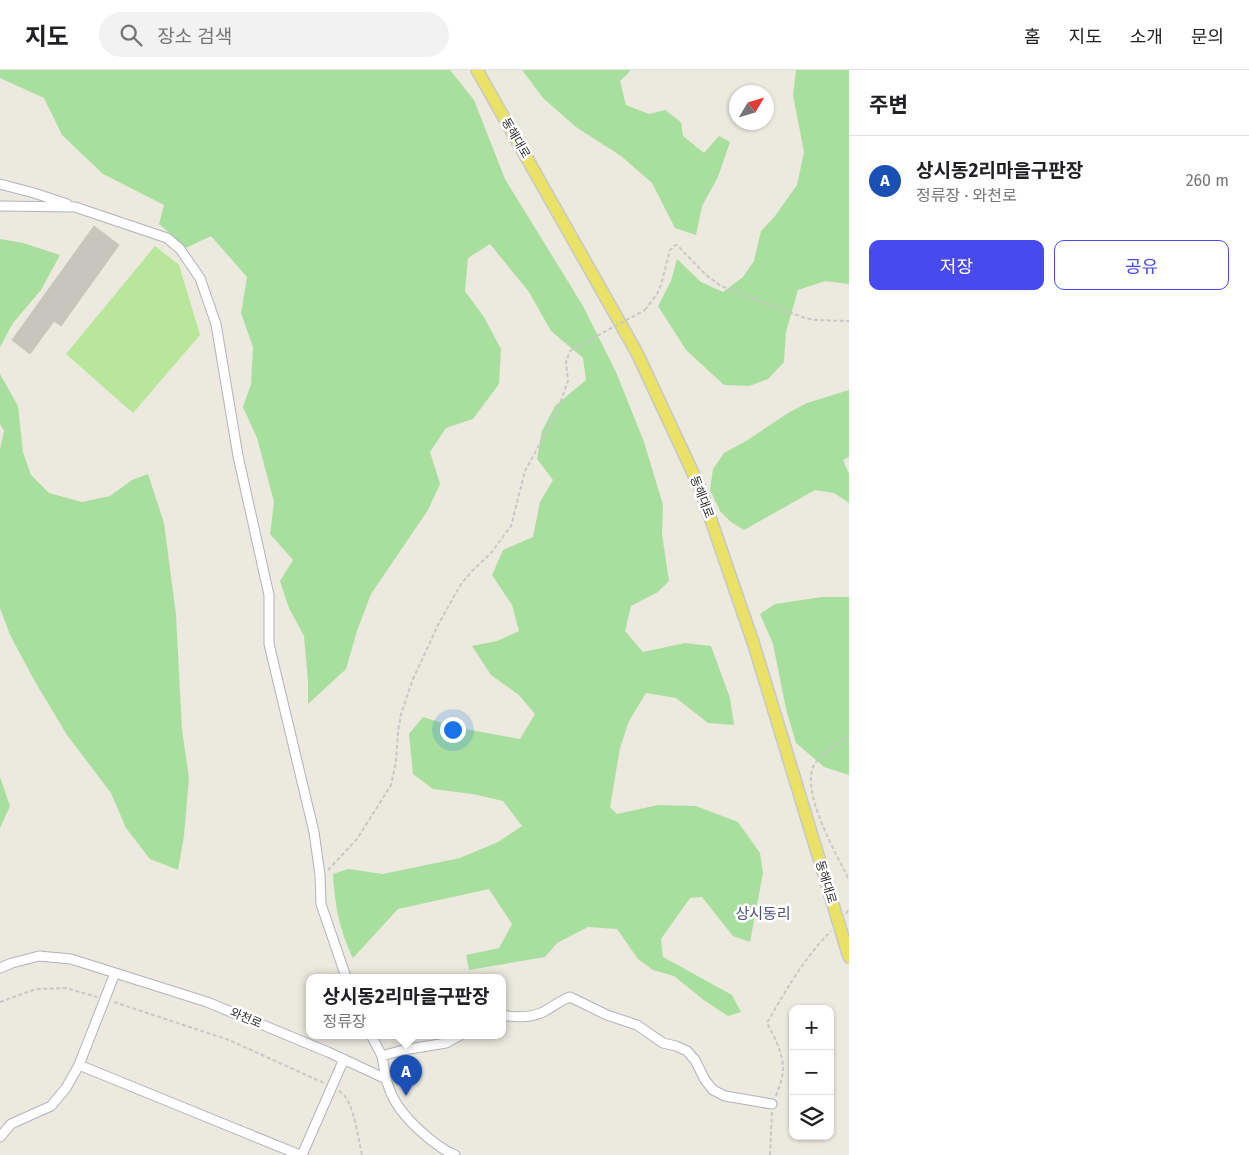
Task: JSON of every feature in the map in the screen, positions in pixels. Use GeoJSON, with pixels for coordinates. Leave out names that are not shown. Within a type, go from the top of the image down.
{"type":"FeatureCollection","features":[{"type":"Feature","properties":{"kind":"main road","name":"동해대로"},"geometry":{"type":"LineString","coordinates":[[477,70],[636,353],[700,488],[754,645],[849,956]]}},
{"type":"Feature","properties":{"kind":"street"},"geometry":{"type":"LineString","coordinates":[[0,184],[34,193],[167,238],[180,249],[200,278],[216,324],[238,456],[269,595],[269,644],[314,832],[320,875],[321,904],[345,974]]}},
{"type":"Feature","properties":{"kind":"street"},"geometry":{"type":"LineString","coordinates":[[0,206],[75,207]]}},
{"type":"Feature","properties":{"kind":"street","name":"와천로"},"geometry":{"type":"LineString","coordinates":[[0,968],[39,956],[71,959],[207,1002],[344,1059],[386,1079]]}},
{"type":"Feature","properties":{"kind":"street"},"geometry":{"type":"LineString","coordinates":[[0,1137],[11,1124],[51,1106],[66,1088],[79,1065],[115,973]]}},
{"type":"Feature","properties":{"kind":"street"},"geometry":{"type":"LineString","coordinates":[[506,1015],[526,1017],[544,1012],[561,1000],[570,997],[607,1015],[638,1025],[664,1043],[687,1051],[695,1060],[705,1080],[713,1090],[725,1096],[772,1104]]}},
{"type":"Feature","properties":{"kind":"street"},"geometry":{"type":"LineString","coordinates":[[373,1039],[382,1056],[386,1079],[393,1099],[420,1132],[455,1155]]}},
{"type":"Feature","properties":{"kind":"street"},"geometry":{"type":"LineString","coordinates":[[382,1056],[403,1050],[446,1043],[454,1039]]}},
{"type":"Feature","properties":{"kind":"street"},"geometry":{"type":"LineString","coordinates":[[79,1065],[301,1155],[344,1059]]}},
{"type":"Feature","properties":{"kind":"path"},"geometry":{"type":"LineString","coordinates":[[320,875],[333,866],[357,839],[390,785],[396,761],[401,714],[413,679],[438,623],[461,584],[474,568],[491,553],[511,526],[525,471],[557,412],[568,381],[566,362],[570,351],[645,310],[661,285],[670,250],[677,245],[706,275],[721,286],[805,318],[849,321]]}},
{"type":"Feature","properties":{"kind":"path"},"geometry":{"type":"LineString","coordinates":[[849,736],[814,765],[811,778],[812,794],[818,814],[849,880]]}},
{"type":"Feature","properties":{"kind":"path"},"geometry":{"type":"LineString","coordinates":[[770,1155],[772,1104],[784,1067],[775,1037],[767,1023],[794,976],[849,909]]}},
{"type":"Feature","properties":{"kind":"path"},"geometry":{"type":"LineString","coordinates":[[0,1002],[36,989],[66,988],[229,1040],[343,1093],[351,1105],[362,1155]]}},
{"type":"Feature","properties":{"kind":"green space"},"geometry":{"type":"Polygon","coordinates":[[[0,70],[450,70],[474,100],[505,179],[583,306],[616,372],[644,442],[663,505],[662,534],[669,581],[658,592],[631,606],[625,631],[643,652],[685,643],[711,646],[730,698],[734,725],[708,723],[676,698],[646,693],[629,721],[620,748],[610,807],[617,814],[658,805],[696,806],[738,822],[760,853],[763,873],[750,942],[733,936],[702,897],[690,898],[661,939],[663,957],[732,995],[741,1012],[728,1016],[705,1001],[674,976],[653,970],[638,959],[617,929],[588,927],[557,943],[545,957],[469,970],[466,955],[499,948],[512,924],[489,889],[398,909],[353,958],[338,917],[333,874],[348,869],[383,874],[460,858],[498,842],[522,826],[503,801],[473,794],[433,789],[413,774],[409,734],[423,717],[455,727],[520,739],[535,714],[519,695],[491,675],[472,646],[497,641],[519,631],[512,605],[492,575],[503,550],[533,537],[540,502],[553,480],[537,459],[542,431],[555,406],[586,380],[583,358],[551,331],[529,292],[490,244],[468,258],[465,291],[484,317],[501,349],[499,384],[473,419],[446,428],[430,452],[440,484],[428,510],[371,594],[357,631],[346,669],[308,704],[304,636],[289,608],[280,581],[293,560],[270,534],[274,502],[257,438],[243,407],[251,384],[253,347],[241,313],[247,277],[211,236],[186,248],[159,224],[164,205],[103,174],[62,135],[44,98],[0,78],[0,70]]]}},
{"type":"Feature","properties":{"kind":"green space"},"geometry":{"type":"Polygon","coordinates":[[[522,70],[631,70],[620,81],[626,105],[649,114],[665,110],[681,122],[683,136],[704,153],[719,136],[730,142],[718,177],[702,206],[696,235],[675,228],[652,183],[621,156],[576,127],[543,98],[522,70]]]}},
{"type":"Feature","properties":{"kind":"green space"},"geometry":{"type":"Polygon","coordinates":[[[796,70],[849,70],[849,284],[825,281],[798,290],[786,332],[784,362],[768,379],[749,386],[724,385],[686,350],[658,306],[671,281],[677,259],[701,282],[723,292],[743,277],[754,261],[761,231],[775,216],[797,185],[804,152],[793,95],[796,70]]]}},
{"type":"Feature","properties":{"kind":"green space"},"geometry":{"type":"Polygon","coordinates":[[[0,239],[23,243],[60,255],[41,290],[13,323],[0,347],[0,239]]]}},
{"type":"Feature","properties":{"kind":"green space"},"geometry":{"type":"Polygon","coordinates":[[[155,246],[179,265],[200,335],[133,413],[66,354],[155,246]]]}},
{"type":"Feature","properties":{"kind":"green space"},"geometry":{"type":"Polygon","coordinates":[[[0,374],[18,406],[23,452],[31,475],[49,493],[82,502],[110,496],[132,480],[148,474],[164,523],[176,615],[182,730],[189,778],[184,836],[178,870],[150,859],[126,828],[111,793],[67,735],[34,680],[10,635],[0,608],[0,449],[4,431],[0,424],[0,374]]]}},
{"type":"Feature","properties":{"kind":"green space"},"geometry":{"type":"Polygon","coordinates":[[[849,390],[849,457],[843,460],[849,474],[849,503],[834,493],[815,490],[744,530],[731,522],[720,511],[710,490],[713,469],[724,453],[807,403],[849,390]]]}},
{"type":"Feature","properties":{"kind":"green space"},"geometry":{"type":"Polygon","coordinates":[[[822,597],[849,597],[849,775],[824,767],[796,743],[786,709],[773,644],[760,614],[775,604],[822,597]]]}},
{"type":"Feature","properties":{"kind":"green space"},"geometry":{"type":"Polygon","coordinates":[[[0,777],[10,806],[0,828],[0,777]]]}},
{"type":"Feature","properties":{"kind":"building"},"geometry":{"type":"Polygon","coordinates":[[[94,226],[119,245],[61,326],[54,321],[30,354],[12,340],[94,226]]]}},
{"type":"Feature","properties":{"kind":"place","name":"상시동2리마을구판장"},"geometry":{"type":"Point","coordinates":[406,1096]}},
{"type":"Feature","properties":{"kind":"district","name":"상시동리"},"geometry":{"type":"Point","coordinates":[763,914]}}]}
